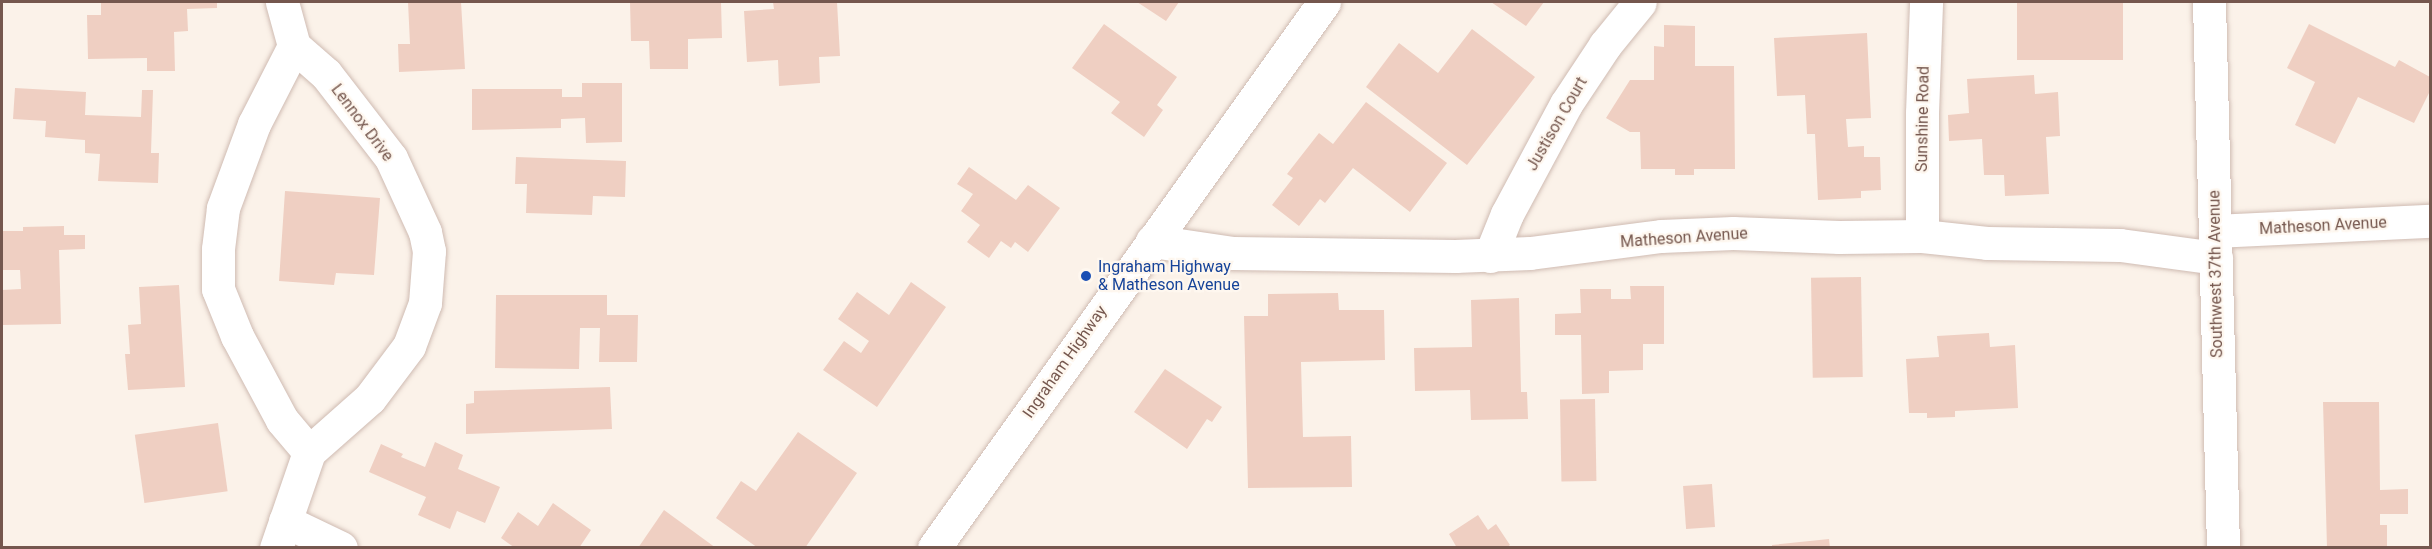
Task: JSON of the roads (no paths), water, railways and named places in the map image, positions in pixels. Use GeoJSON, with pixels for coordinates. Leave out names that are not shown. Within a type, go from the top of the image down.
{"type":"FeatureCollection","features":[{"type":"Feature","properties":{"kind":"street"},"geometry":{"type":"LineString","coordinates":[[282,2],[294,46],[254,124],[223,208],[218,249],[218,290],[237,336],[282,420],[309,452]]}},
{"type":"Feature","properties":{"kind":"street","name":"Ingraham Highway"},"geometry":{"type":"LineString","coordinates":[[934,548],[1324,2]]}},
{"type":"Feature","properties":{"kind":"street","name":"Justison Court"},"geometry":{"type":"LineString","coordinates":[[1490,256],[1507,214],[1566,104],[1605,45],[1640,2]]}},
{"type":"Feature","properties":{"kind":"street","name":"Sunshine Road"},"geometry":{"type":"LineString","coordinates":[[1922,236],[1922,113],[1926,2]]}},
{"type":"Feature","properties":{"kind":"street","name":"Southwest 37th Avenue"},"geometry":{"type":"LineString","coordinates":[[2209,2],[2223,548]]}},
{"type":"Feature","properties":{"kind":"street","name":"Lennox Drive"},"geometry":{"type":"LineString","coordinates":[[281,534],[309,452],[370,398],[409,346],[425,303],[429,251],[425,232],[391,158],[326,74],[294,46]]}},
{"type":"Feature","properties":{"kind":"street","name":"Matheson Avenue"},"geometry":{"type":"LineString","coordinates":[[1152,241],[1252,254],[1490,256],[1698,234],[1922,236],[1987,243],[2138,246],[2216,244],[2430,221]]}},
{"type":"Feature","properties":{"kind":"street"},"geometry":{"type":"LineString","coordinates":[[281,534],[341,548]]}},
{"type":"Feature","properties":{"kind":"place","name":"Ingraham Highway & Matheson Avenue"},"geometry":{"type":"Point","coordinates":[1086,276]}}]}
